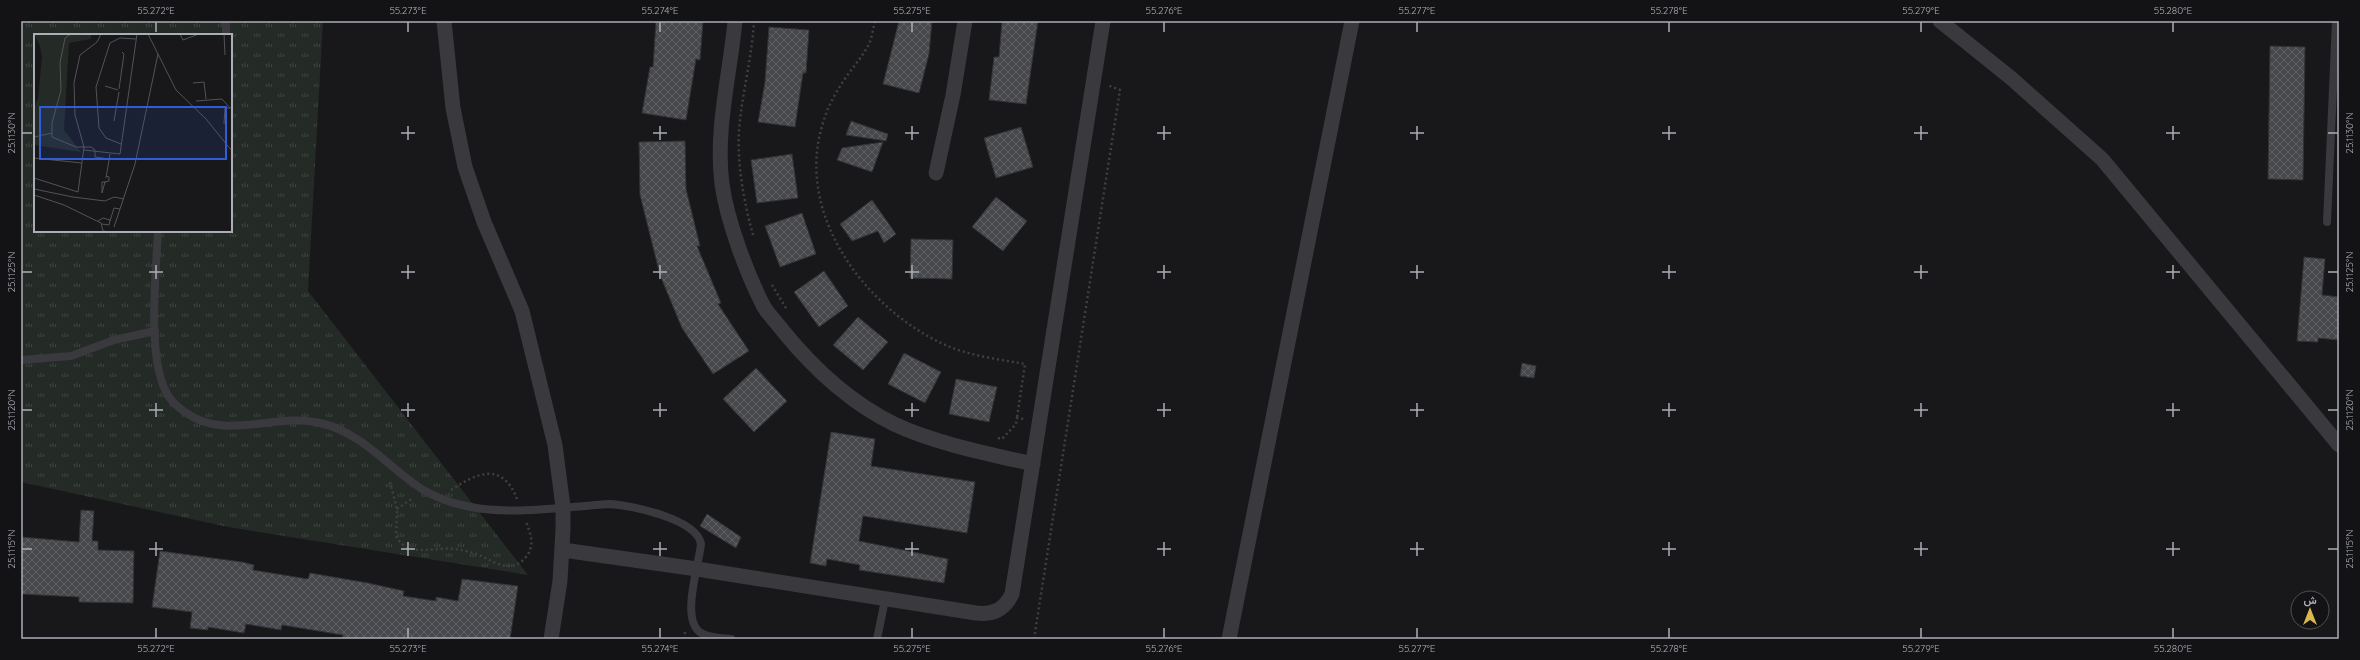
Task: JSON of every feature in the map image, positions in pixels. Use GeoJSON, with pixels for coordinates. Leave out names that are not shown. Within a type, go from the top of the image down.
{"type":"FeatureCollection","features":[{"type":"Feature","properties":{"kind":"street"},"geometry":{"type":"LineString","coordinates":[[444,21],[453,108],[465,166],[484,222],[512,283],[524,318],[555,445],[563,507],[563,550],[551,639]]}},
{"type":"Feature","properties":{"kind":"street"},"geometry":{"type":"LineString","coordinates":[[735,21],[723,106],[721,151],[722,184],[746,267],[765,308],[795,346],[837,389],[894,424],[950,444],[1033,464]]}},
{"type":"Feature","properties":{"kind":"street"},"geometry":{"type":"LineString","coordinates":[[936,173],[953,95],[965,21]]}},
{"type":"Feature","properties":{"kind":"street"},"geometry":{"type":"LineString","coordinates":[[563,550],[697,569],[885,600],[983,614],[998,611],[1004,606],[1012,594],[1103,21]]}},
{"type":"Feature","properties":{"kind":"street"},"geometry":{"type":"LineString","coordinates":[[1229,639],[1352,21]]}},
{"type":"Feature","properties":{"kind":"street"},"geometry":{"type":"LineString","coordinates":[[1940,21],[2011,78],[2102,159],[2339,445]]}},
{"type":"Feature","properties":{"kind":"lane"},"geometry":{"type":"LineString","coordinates":[[226,21],[226,34]]}},
{"type":"Feature","properties":{"kind":"lane"},"geometry":{"type":"LineString","coordinates":[[2327,222],[2336,21]]}},
{"type":"Feature","properties":{"kind":"lane"},"geometry":{"type":"LineString","coordinates":[[158,232],[155,330],[158,366],[164,387],[169,397],[188,414],[211,424],[224,426],[299,420],[320,423],[351,435],[424,491],[439,498],[477,508],[521,509],[623,504],[650,511],[691,529],[698,535],[701,544],[691,608],[691,622],[701,633],[731,639]]}},
{"type":"Feature","properties":{"kind":"lane"},"geometry":{"type":"LineString","coordinates":[[21,360],[71,356],[114,340],[155,330]]}},
{"type":"Feature","properties":{"kind":"lane"},"geometry":{"type":"LineString","coordinates":[[877,639],[885,600]]}},
{"type":"Feature","properties":{"kind":"path"},"geometry":{"type":"LineString","coordinates":[[754,21],[741,114],[739,148],[742,183],[754,241]]}},
{"type":"Feature","properties":{"kind":"path"},"geometry":{"type":"LineString","coordinates":[[875,21],[869,43],[829,107],[819,138],[817,173],[824,211],[829,228],[842,254],[856,274],[882,301],[911,326],[944,345],[961,351],[1025,364],[1016,424],[1002,439],[994,438]]}},
{"type":"Feature","properties":{"kind":"path"},"geometry":{"type":"LineString","coordinates":[[1034,639],[1120,90],[1093,80]]}},
{"type":"Feature","properties":{"kind":"path"},"geometry":{"type":"LineString","coordinates":[[771,282],[790,313]]}},
{"type":"Feature","properties":{"kind":"path"},"geometry":{"type":"LineString","coordinates":[[1018,418],[1040,422]]}},
{"type":"Feature","properties":{"kind":"path"},"geometry":{"type":"LineString","coordinates":[[385,460],[397,509],[396,536],[404,547],[418,550],[452,549],[467,551],[504,567],[514,565],[522,561],[529,553],[532,544],[531,534],[514,490],[508,482],[491,473],[471,476],[439,498]]}},
{"type":"Feature","properties":{"kind":"path"},"geometry":{"type":"LineString","coordinates":[[397,509],[424,491]]}},
{"type":"Feature","properties":{"kind":"green space"},"geometry":{"type":"Polygon","coordinates":[[[21,21],[323,21],[308,291],[528,575],[228,527],[21,482],[21,21]]]}},
{"type":"Feature","properties":{"kind":"building"},"geometry":{"type":"Polygon","coordinates":[[[656,21],[703,21],[700,60],[696,59],[686,120],[642,113],[650,67],[653,67],[656,21]]]}},
{"type":"Feature","properties":{"kind":"building"},"geometry":{"type":"Polygon","coordinates":[[[899,21],[932,21],[929,54],[919,93],[883,84],[899,21]]]}},
{"type":"Feature","properties":{"kind":"building"},"geometry":{"type":"Polygon","coordinates":[[[1002,21],[1038,21],[1026,104],[989,100],[994,57],[999,57],[1002,21]]]}},
{"type":"Feature","properties":{"kind":"building"},"geometry":{"type":"Polygon","coordinates":[[[769,27],[809,30],[806,73],[803,73],[795,127],[758,122],[765,82],[769,27]]]}},
{"type":"Feature","properties":{"kind":"building"},"geometry":{"type":"Polygon","coordinates":[[[2270,46],[2305,47],[2303,180],[2268,179],[2270,46]]]}},
{"type":"Feature","properties":{"kind":"building"},"geometry":{"type":"Polygon","coordinates":[[[851,121],[888,134],[886,141],[846,135],[851,121]]]}},
{"type":"Feature","properties":{"kind":"building"},"geometry":{"type":"Polygon","coordinates":[[[1021,127],[1033,167],[996,178],[984,138],[1021,127]]]}},
{"type":"Feature","properties":{"kind":"building"},"geometry":{"type":"Polygon","coordinates":[[[685,141],[686,189],[700,246],[697,246],[721,303],[718,304],[749,351],[713,374],[682,328],[660,275],[640,195],[639,142],[685,141]]]}},
{"type":"Feature","properties":{"kind":"building"},"geometry":{"type":"Polygon","coordinates":[[[883,142],[872,172],[837,160],[842,148],[883,142]]]}},
{"type":"Feature","properties":{"kind":"building"},"geometry":{"type":"Polygon","coordinates":[[[792,154],[798,198],[757,203],[751,160],[792,154]]]}},
{"type":"Feature","properties":{"kind":"building"},"geometry":{"type":"Polygon","coordinates":[[[996,197],[1027,221],[1003,251],[972,227],[996,197]]]}},
{"type":"Feature","properties":{"kind":"building"},"geometry":{"type":"Polygon","coordinates":[[[872,200],[896,234],[884,243],[878,231],[852,241],[840,224],[872,200]]]}},
{"type":"Feature","properties":{"kind":"building"},"geometry":{"type":"Polygon","coordinates":[[[802,213],[816,254],[780,267],[765,226],[802,213]]]}},
{"type":"Feature","properties":{"kind":"building"},"geometry":{"type":"Polygon","coordinates":[[[911,239],[953,240],[952,279],[910,278],[911,239]]]}},
{"type":"Feature","properties":{"kind":"building"},"geometry":{"type":"Polygon","coordinates":[[[2304,257],[2325,259],[2322,295],[2339,297],[2339,340],[2318,338],[2318,342],[2297,341],[2304,257]]]}},
{"type":"Feature","properties":{"kind":"building"},"geometry":{"type":"Polygon","coordinates":[[[824,271],[848,306],[819,327],[794,292],[824,271]]]}},
{"type":"Feature","properties":{"kind":"building"},"geometry":{"type":"Polygon","coordinates":[[[858,317],[888,342],[863,370],[833,345],[858,317]]]}},
{"type":"Feature","properties":{"kind":"building"},"geometry":{"type":"Polygon","coordinates":[[[904,353],[941,372],[925,403],[888,384],[904,353]]]}},
{"type":"Feature","properties":{"kind":"building"},"geometry":{"type":"Polygon","coordinates":[[[1522,363],[1536,366],[1534,378],[1520,376],[1522,363]]]}},
{"type":"Feature","properties":{"kind":"building"},"geometry":{"type":"Polygon","coordinates":[[[756,368],[787,401],[754,432],[723,399],[756,368]]]}},
{"type":"Feature","properties":{"kind":"building"},"geometry":{"type":"Polygon","coordinates":[[[956,379],[997,387],[989,422],[949,414],[956,379]]]}},
{"type":"Feature","properties":{"kind":"building"},"geometry":{"type":"Polygon","coordinates":[[[831,432],[875,439],[871,466],[975,482],[967,533],[863,516],[859,541],[948,559],[944,583],[859,570],[860,565],[827,559],[826,566],[810,563],[831,432]]]}},
{"type":"Feature","properties":{"kind":"building"},"geometry":{"type":"Polygon","coordinates":[[[81,510],[94,511],[92,541],[98,541],[98,550],[134,551],[133,603],[79,602],[79,597],[21,594],[21,537],[79,542],[81,510]]]}},
{"type":"Feature","properties":{"kind":"building"},"geometry":{"type":"Polygon","coordinates":[[[707,514],[741,537],[736,548],[700,526],[707,514]]]}},
{"type":"Feature","properties":{"kind":"building"},"geometry":{"type":"Polygon","coordinates":[[[160,551],[242,562],[254,565],[253,570],[308,579],[310,573],[368,583],[404,591],[403,596],[436,601],[436,597],[458,601],[462,579],[518,586],[510,639],[342,639],[343,635],[282,625],[281,630],[246,624],[244,633],[208,627],[208,630],[190,628],[192,612],[152,607],[160,551]]]}}]}
